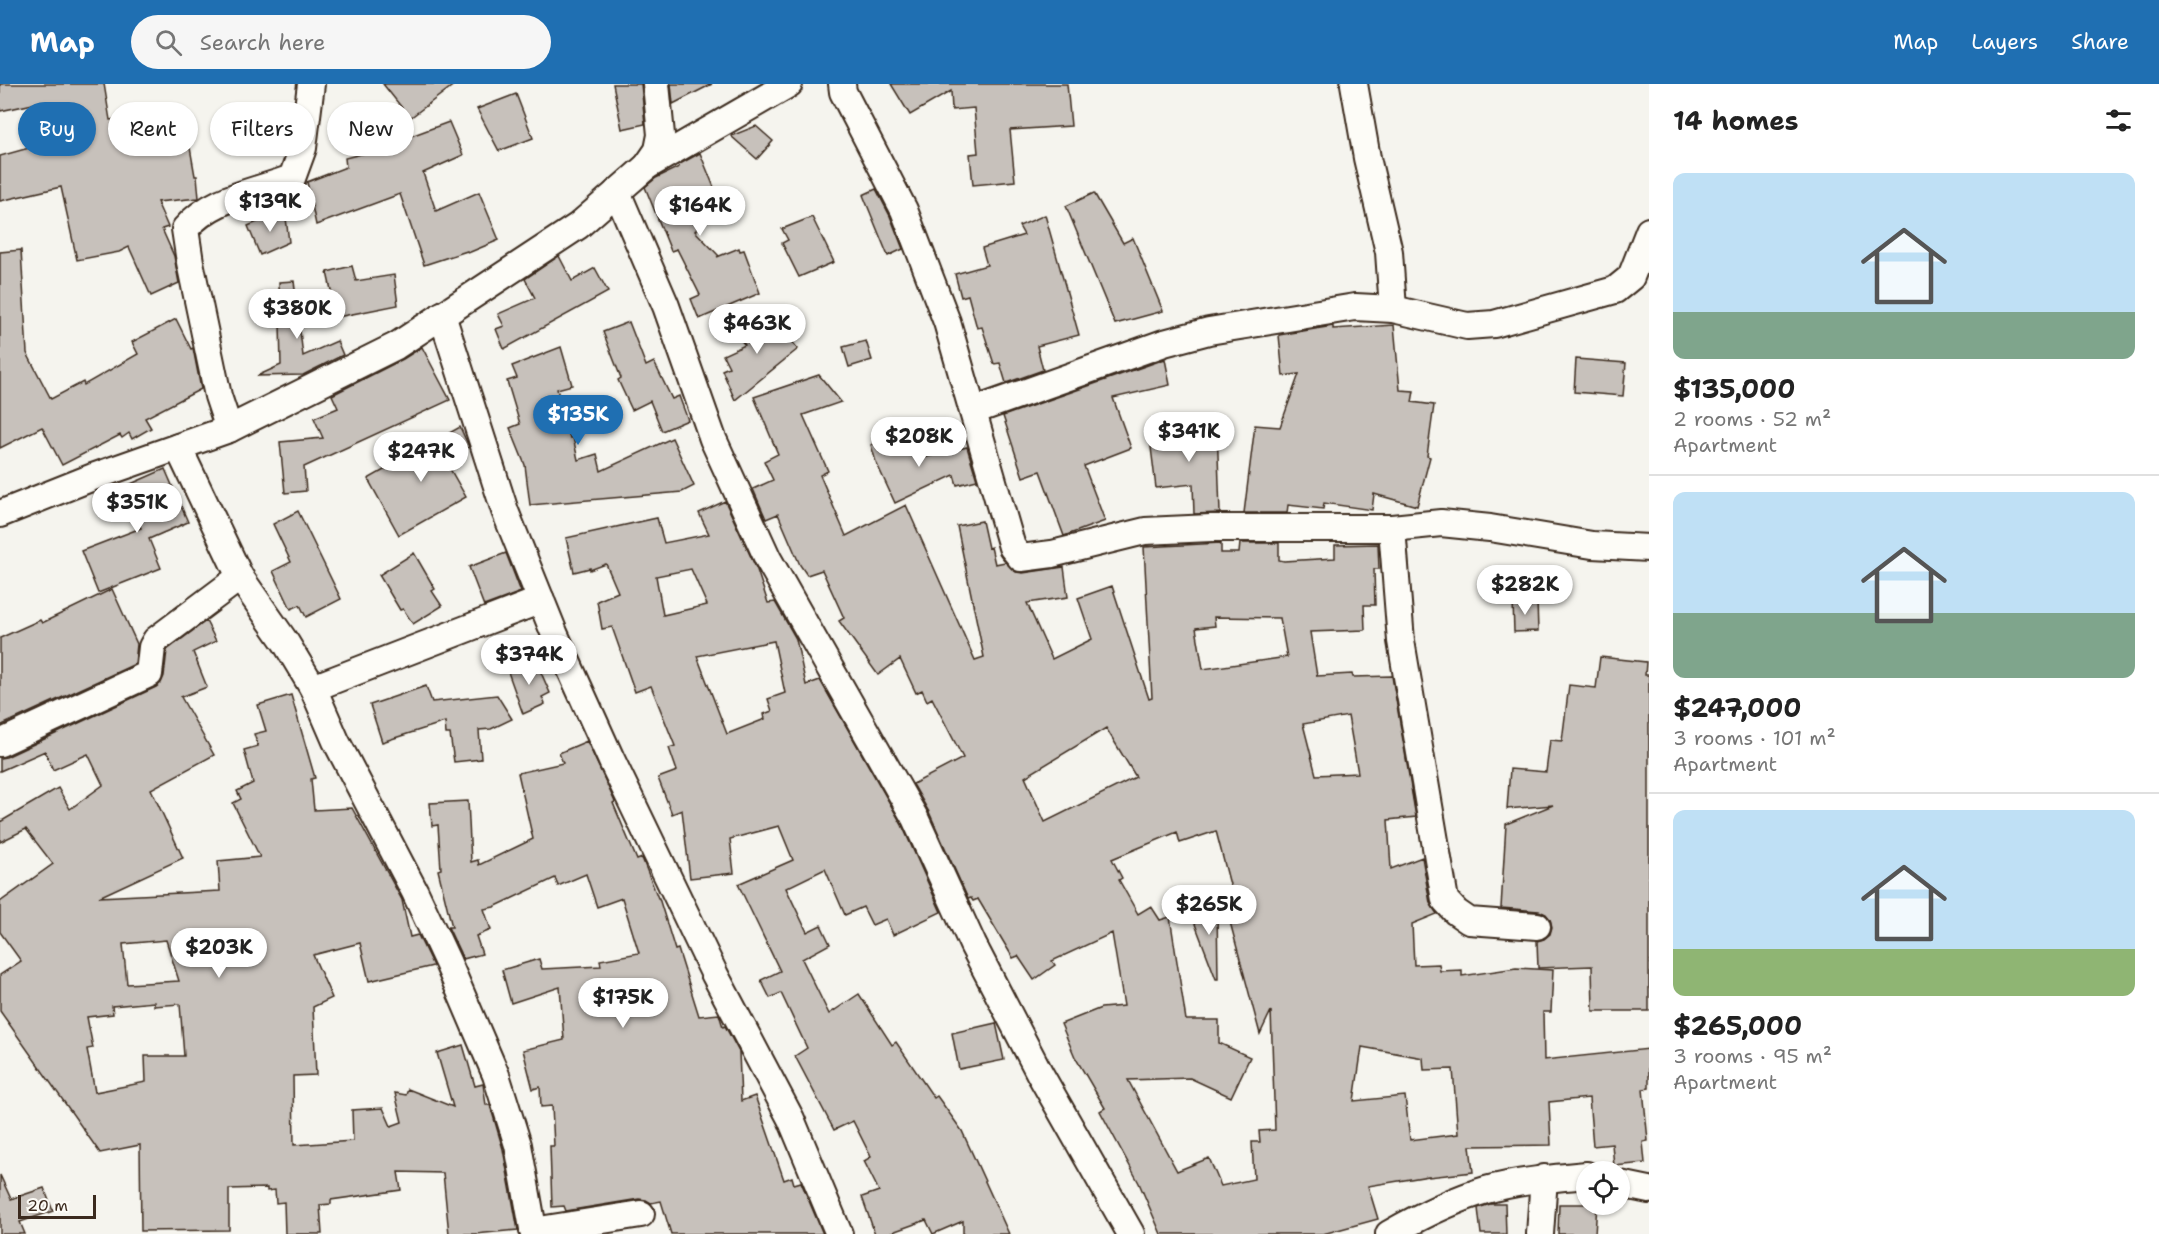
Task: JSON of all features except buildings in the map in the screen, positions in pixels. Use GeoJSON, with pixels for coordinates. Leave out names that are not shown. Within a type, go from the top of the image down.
{"type":"FeatureCollection","features":[{"type":"Feature","properties":{"kind":"street"},"geometry":{"type":"LineString","coordinates":[[230,429],[218,396],[185,229],[194,219],[229,198],[292,178],[303,147],[311,84]]}},
{"type":"Feature","properties":{"kind":"street"},"geometry":{"type":"LineString","coordinates":[[647,166],[658,150],[661,135],[656,84]]}},
{"type":"Feature","properties":{"kind":"street"},"geometry":{"type":"LineString","coordinates":[[0,514],[230,429],[396,346],[578,226],[647,166],[789,84]]}},
{"type":"Feature","properties":{"kind":"street"},"geometry":{"type":"LineString","coordinates":[[842,84],[843,92],[904,210],[947,322],[1012,547],[1021,558],[1052,554],[1145,531],[1212,528],[1392,528],[1441,523],[1490,528],[1592,545],[1649,548]]}},
{"type":"Feature","properties":{"kind":"street"},"geometry":{"type":"LineString","coordinates":[[1354,84],[1367,158],[1389,252],[1393,309]]}},
{"type":"Feature","properties":{"kind":"street"},"geometry":{"type":"LineString","coordinates":[[617,192],[666,306],[713,439],[768,559],[915,819],[972,945],[1040,1074],[1131,1234]]}},
{"type":"Feature","properties":{"kind":"street"},"geometry":{"type":"LineString","coordinates":[[973,411],[1164,344],[1209,331],[1355,307],[1393,309],[1467,326],[1494,324],[1616,290],[1631,277],[1649,231]]}},
{"type":"Feature","properties":{"kind":"street"},"geometry":{"type":"LineString","coordinates":[[442,315],[505,511],[541,600],[616,770],[715,975],[791,1119],[839,1234]]}},
{"type":"Feature","properties":{"kind":"street"},"geometry":{"type":"LineString","coordinates":[[178,447],[240,577],[286,643],[313,688],[336,741],[424,912],[496,1075],[518,1145],[533,1233],[641,1214]]}},
{"type":"Feature","properties":{"kind":"street"},"geometry":{"type":"LineString","coordinates":[[1392,528],[1401,641],[1445,900],[1469,921],[1537,926]]}},
{"type":"Feature","properties":{"kind":"street"},"geometry":{"type":"LineString","coordinates":[[0,743],[149,674],[152,647],[156,640],[240,577]]}},
{"type":"Feature","properties":{"kind":"street"},"geometry":{"type":"LineString","coordinates":[[313,688],[541,600]]}},
{"type":"Feature","properties":{"kind":"street"},"geometry":{"type":"LineString","coordinates":[[1389,1234],[1426,1213],[1485,1190],[1544,1178],[1576,1176]]}},
{"type":"Feature","properties":{"kind":"street"},"geometry":{"type":"LineString","coordinates":[[1540,1234],[1544,1178]]}},
{"type":"Feature","properties":{"kind":"street"},"geometry":{"type":"LineString","coordinates":[[1630,1186],[1649,1190]]}}]}
